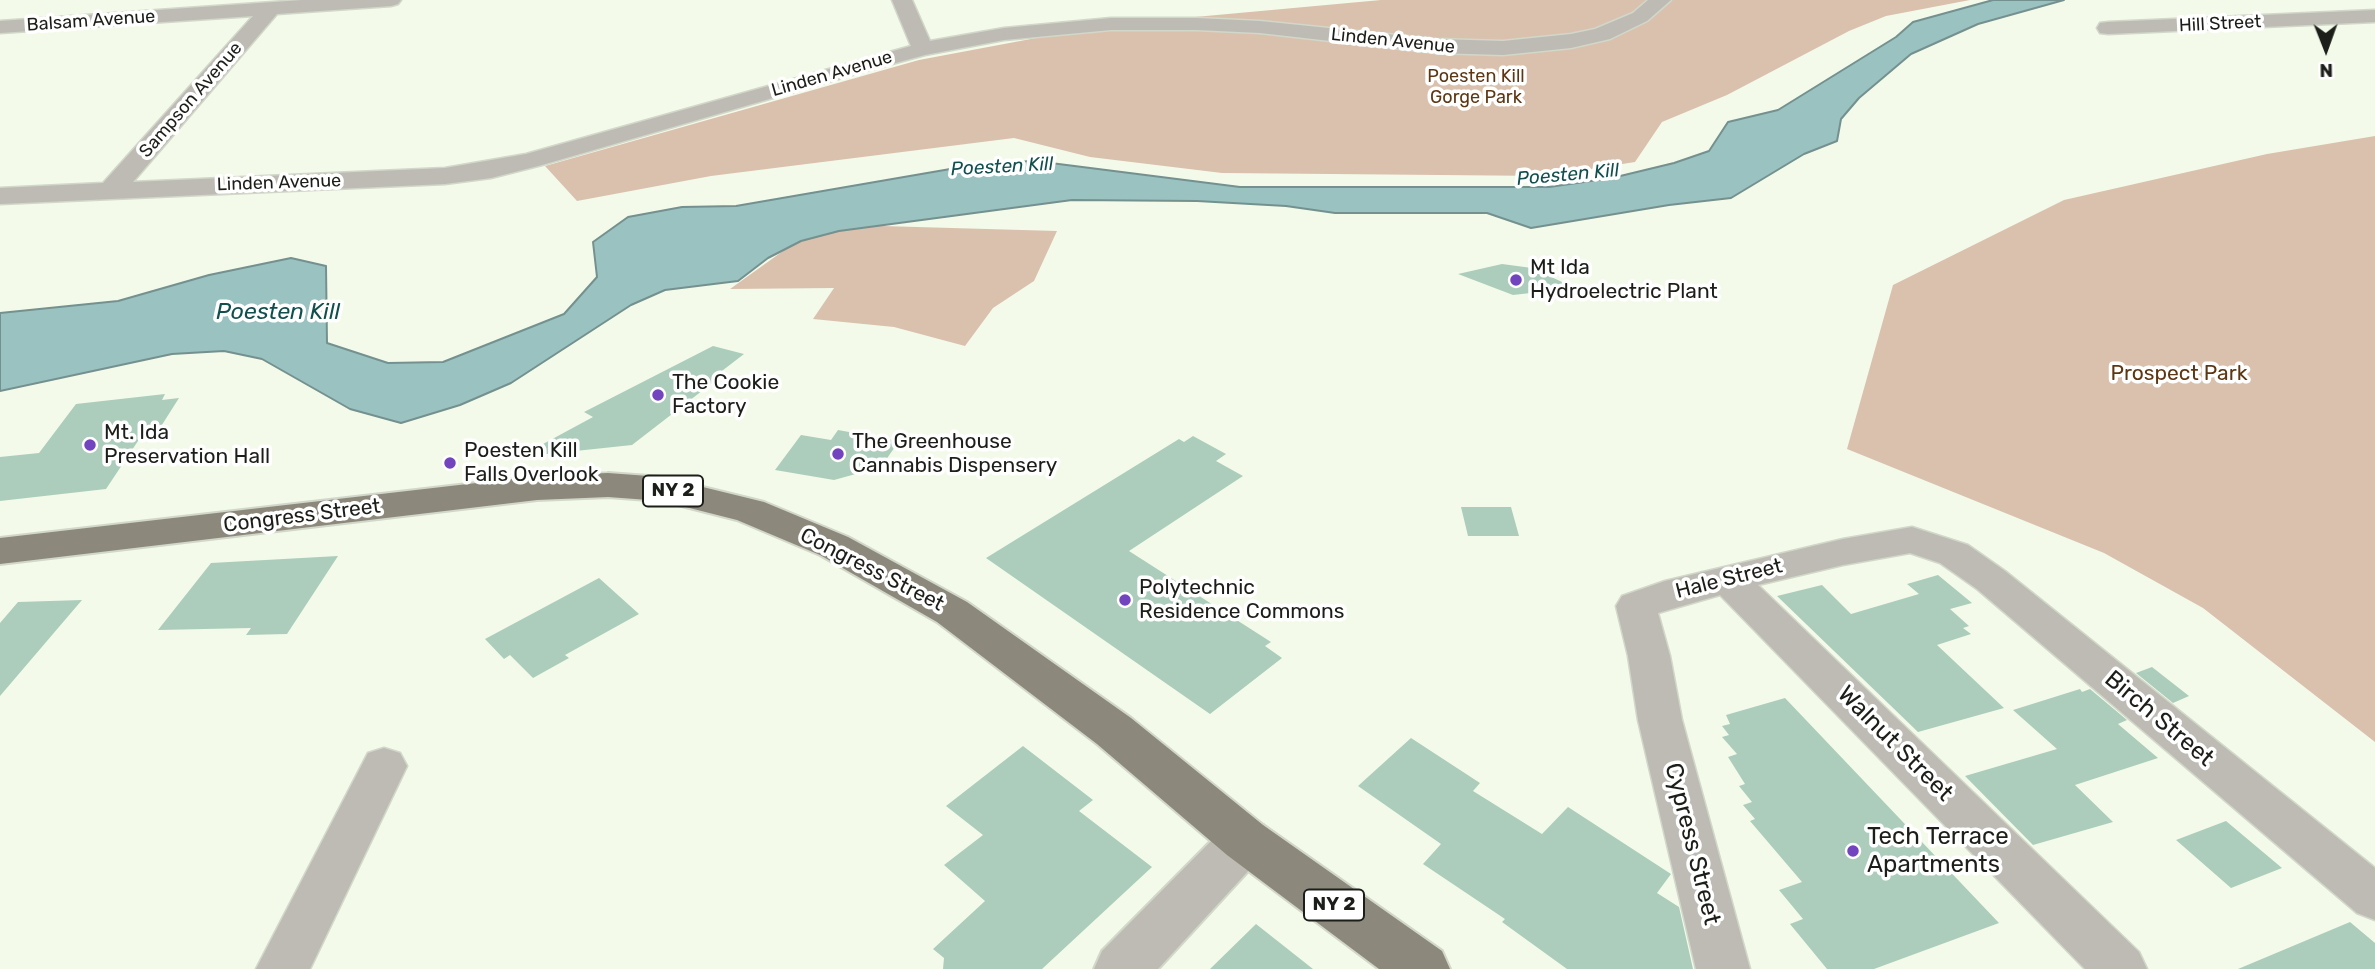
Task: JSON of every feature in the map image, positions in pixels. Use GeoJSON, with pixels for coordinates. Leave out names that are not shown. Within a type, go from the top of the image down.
{"type":"FeatureCollection","features":[{"type":"Feature","properties":{"kind":"main road","name":"Congress Street"},"geometry":{"type":"LineString","coordinates":[[0,551],[537,488],[608,485],[662,489],[750,511],[834,546],[952,612],[1114,731],[1245,840],[1422,969]]}},
{"type":"Feature","properties":{"kind":"street","name":"Balsam Avenue"},"geometry":{"type":"LineString","coordinates":[[0,27],[391,0]]}},
{"type":"Feature","properties":{"kind":"street"},"geometry":{"type":"LineString","coordinates":[[902,0],[923,49]]}},
{"type":"Feature","properties":{"kind":"street","name":"Linden Avenue"},"geometry":{"type":"LineString","coordinates":[[0,196],[445,176],[491,170],[923,49],[1004,34],[1111,24],[1260,27],[1436,46],[1503,48],[1571,41],[1602,34],[1640,17],[1661,0]]}},
{"type":"Feature","properties":{"kind":"street","name":"Sampson Avenue"},"geometry":{"type":"LineString","coordinates":[[112,190],[269,10]]}},
{"type":"Feature","properties":{"kind":"street","name":"Hill Street"},"geometry":{"type":"LineString","coordinates":[[2108,28],[2375,16]]}},
{"type":"Feature","properties":{"kind":"street","name":"Hale Street"},"geometry":{"type":"LineString","coordinates":[[1660,720],[1649,656],[1636,606],[1665,595],[1843,552],[1912,540],[1937,549]]}},
{"type":"Feature","properties":{"kind":"street","name":"Birch Street"},"geometry":{"type":"LineString","coordinates":[[1937,549],[1954,554],[1991,580],[2375,898]]}},
{"type":"Feature","properties":{"kind":"street","name":"Walnut Street"},"geometry":{"type":"LineString","coordinates":[[1728,579],[2120,969]]}},
{"type":"Feature","properties":{"kind":"street","name":"Cypress Street"},"geometry":{"type":"LineString","coordinates":[[1660,720],[1723,969]]}},
{"type":"Feature","properties":{"kind":"street"},"geometry":{"type":"LineString","coordinates":[[283,969],[384,766]]}},
{"type":"Feature","properties":{"kind":"street"},"geometry":{"type":"LineString","coordinates":[[1122,969],[1245,840]]}},
{"type":"Feature","properties":{"kind":"green space","name":"Poesten Kill Gorge Park"},"geometry":{"type":"Polygon","coordinates":[[[1381,0],[1970,0],[1886,16],[1849,31],[1727,95],[1662,122],[1635,162],[1547,176],[1222,173],[1090,157],[1014,138],[711,176],[577,201],[545,166],[919,60],[1068,32],[1381,0]]]}},
{"type":"Feature","properties":{"kind":"green space","name":"Prospect Park"},"geometry":{"type":"Polygon","coordinates":[[[2375,136],[2375,742],[2203,608],[2104,553],[1847,449],[1893,285],[2064,200],[2267,154],[2375,136]]]}},
{"type":"Feature","properties":{"kind":"green space"},"geometry":{"type":"Polygon","coordinates":[[[818,226],[1057,231],[1034,281],[993,308],[965,346],[894,327],[813,319],[834,288],[730,289],[818,226]]]}},
{"type":"Feature","properties":{"kind":"water","name":"Poesten Kill"},"geometry":{"type":"Polygon","coordinates":[[[1993,0],[2064,0],[1978,24],[1911,54],[1859,98],[1841,119],[1837,141],[1804,154],[1731,198],[1669,205],[1531,228],[1487,213],[1335,213],[1286,206],[1197,201],[1072,200],[839,231],[801,241],[768,258],[738,281],[665,290],[631,305],[511,383],[460,405],[401,423],[350,409],[262,359],[224,351],[172,354],[0,391],[0,313],[118,301],[209,275],[291,258],[326,266],[327,343],[388,363],[443,362],[564,314],[597,277],[593,242],[628,217],[682,207],[736,206],[985,163],[1035,161],[1240,187],[1549,187],[1612,178],[1674,163],[1709,151],[1728,122],[1778,110],[1896,37],[1913,22],[1993,0]]]}},
{"type":"Feature","properties":{"kind":"building","name":"Mt Ida Hydroelectric Plant"},"geometry":{"type":"Polygon","coordinates":[[[1502,264],[1532,268],[1575,288],[1513,295],[1458,274],[1502,264]]]}},
{"type":"Feature","properties":{"kind":"building","name":"The Cookie Factory"},"geometry":{"type":"Polygon","coordinates":[[[713,346],[744,354],[718,374],[720,377],[632,445],[519,457],[593,417],[584,412],[713,346]]]}},
{"type":"Feature","properties":{"kind":"building","name":"Mt. Ida Preservation Hall"},"geometry":{"type":"Polygon","coordinates":[[[165,394],[162,400],[179,398],[153,439],[138,441],[106,489],[0,501],[0,457],[39,453],[76,404],[165,394]]]}},
{"type":"Feature","properties":{"kind":"building","name":"The Greenhouse Cannabis Dispensery"},"geometry":{"type":"Polygon","coordinates":[[[838,430],[899,441],[881,467],[834,480],[775,470],[801,435],[831,440],[838,430]]]}},
{"type":"Feature","properties":{"kind":"building","name":"Polytechnic Residence Commons"},"geometry":{"type":"Polygon","coordinates":[[[1193,436],[1226,454],[1216,461],[1243,476],[1129,551],[1271,642],[1265,646],[1282,658],[1210,714],[986,558],[1179,439],[1184,442],[1193,436]]]}},
{"type":"Feature","properties":{"kind":"building"},"geometry":{"type":"Polygon","coordinates":[[[1461,507],[1511,507],[1519,536],[1468,536],[1461,507]]]}},
{"type":"Feature","properties":{"kind":"building"},"geometry":{"type":"Polygon","coordinates":[[[338,556],[287,634],[246,635],[251,628],[158,630],[211,563],[338,556]]]}},
{"type":"Feature","properties":{"kind":"building"},"geometry":{"type":"Polygon","coordinates":[[[1938,575],[1972,603],[1950,609],[1969,626],[1963,628],[1971,634],[1937,645],[2004,708],[1918,732],[1777,596],[1822,585],[1851,614],[1919,594],[1907,584],[1938,575]]]}},
{"type":"Feature","properties":{"kind":"building"},"geometry":{"type":"Polygon","coordinates":[[[599,578],[639,614],[565,655],[569,658],[533,678],[510,655],[504,659],[485,639],[599,578]]]}},
{"type":"Feature","properties":{"kind":"building"},"geometry":{"type":"Polygon","coordinates":[[[82,600],[0,696],[0,623],[18,602],[82,600]]]}},
{"type":"Feature","properties":{"kind":"building"},"geometry":{"type":"Polygon","coordinates":[[[2152,667],[2189,696],[2173,703],[2136,673],[2152,667]]]}},
{"type":"Feature","properties":{"kind":"building"},"geometry":{"type":"Polygon","coordinates":[[[2080,689],[2082,692],[2090,689],[2127,720],[2118,724],[2158,758],[2075,785],[2113,822],[2033,845],[1965,776],[2057,749],[2013,710],[2080,689]]]}},
{"type":"Feature","properties":{"kind":"building","name":"Tech Terrace Apartments"},"geometry":{"type":"Polygon","coordinates":[[[1785,698],[1999,923],[1874,969],[1827,969],[1790,924],[1803,919],[1779,890],[1802,882],[1750,821],[1755,819],[1743,805],[1752,802],[1739,786],[1745,784],[1728,757],[1737,754],[1722,737],[1729,735],[1722,726],[1730,724],[1726,715],[1785,698]]]}},
{"type":"Feature","properties":{"kind":"building"},"geometry":{"type":"Polygon","coordinates":[[[1411,738],[1480,783],[1473,791],[1542,834],[1568,807],[1671,874],[1657,893],[1679,907],[1693,969],[1567,969],[1502,922],[1505,919],[1423,864],[1441,844],[1358,786],[1411,738]]]}},
{"type":"Feature","properties":{"kind":"building"},"geometry":{"type":"Polygon","coordinates":[[[1023,746],[1093,800],[1079,811],[1152,867],[1042,969],[943,969],[944,958],[933,949],[985,901],[944,865],[983,835],[946,806],[1023,746]]]}},
{"type":"Feature","properties":{"kind":"building"},"geometry":{"type":"Polygon","coordinates":[[[2226,821],[2282,868],[2231,888],[2176,840],[2226,821]]]}},
{"type":"Feature","properties":{"kind":"building"},"geometry":{"type":"Polygon","coordinates":[[[2350,922],[2375,943],[2375,969],[2238,969],[2350,922]]]}},
{"type":"Feature","properties":{"kind":"building"},"geometry":{"type":"Polygon","coordinates":[[[1256,924],[1313,969],[1210,969],[1256,924]]]}},
{"type":"Feature","properties":{"kind":"place","name":"Mt Ida Hydroelectric Plant"},"geometry":{"type":"Point","coordinates":[1516,280]}},
{"type":"Feature","properties":{"kind":"place","name":"The Cookie Factory"},"geometry":{"type":"Point","coordinates":[658,395]}},
{"type":"Feature","properties":{"kind":"place","name":"Mt. Ida Preservation Hall"},"geometry":{"type":"Point","coordinates":[90,445]}},
{"type":"Feature","properties":{"kind":"place","name":"The Greenhouse Cannabis Dispensery"},"geometry":{"type":"Point","coordinates":[838,454]}},
{"type":"Feature","properties":{"kind":"place","name":"Poesten Kill Falls Overlook"},"geometry":{"type":"Point","coordinates":[450,463]}},
{"type":"Feature","properties":{"kind":"place","name":"Polytechnic Residence Commons"},"geometry":{"type":"Point","coordinates":[1125,600]}},
{"type":"Feature","properties":{"kind":"place","name":"Tech Terrace Apartments"},"geometry":{"type":"Point","coordinates":[1853,851]}}]}
